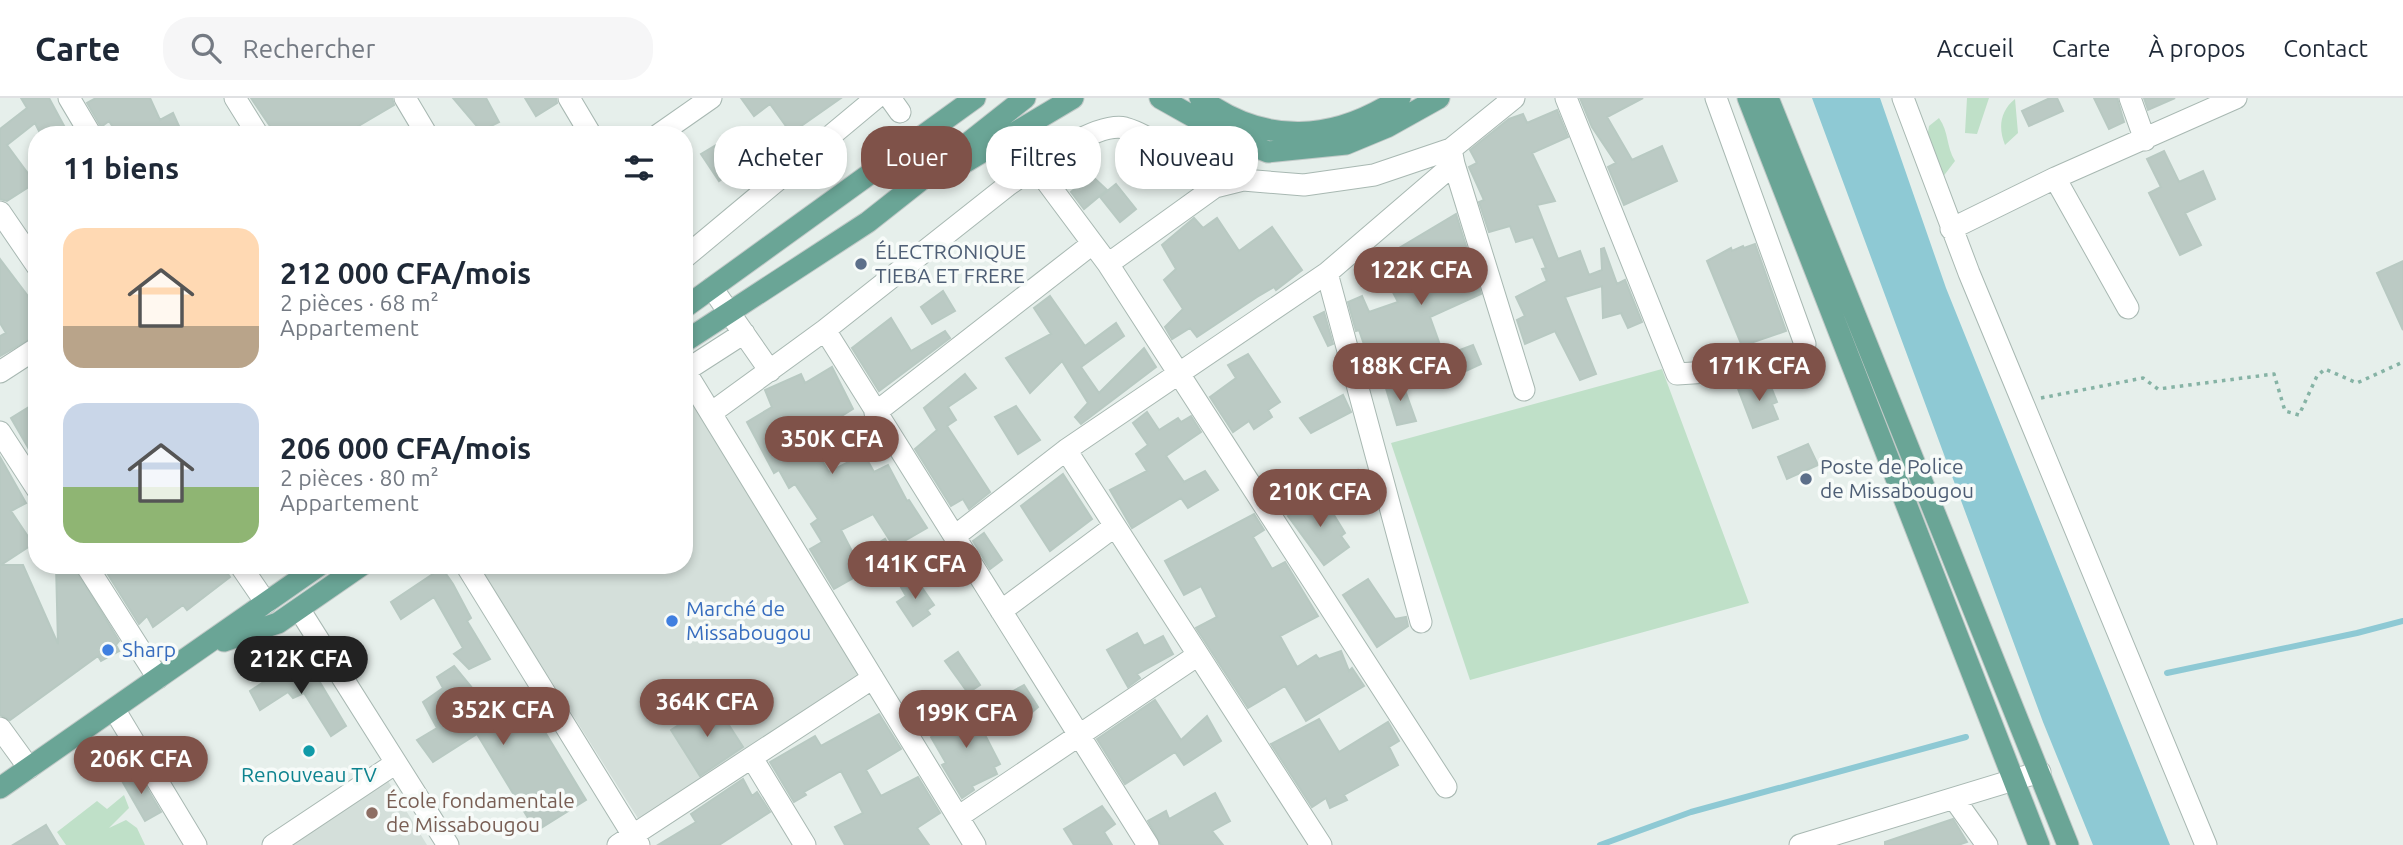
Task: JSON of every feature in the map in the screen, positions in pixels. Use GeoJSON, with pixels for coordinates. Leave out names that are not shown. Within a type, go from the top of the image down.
{"type":"FeatureCollection","features":[{"type":"Feature","properties":{"kind":"main road"},"geometry":{"type":"LineString","coordinates":[[934,126],[957,98]]}},
{"type":"Feature","properties":{"kind":"main road"},"geometry":{"type":"LineString","coordinates":[[936,126],[975,98]]}},
{"type":"Feature","properties":{"kind":"main road"},"geometry":{"type":"LineString","coordinates":[[868,222],[1025,98]]}},
{"type":"Feature","properties":{"kind":"main road"},"geometry":{"type":"LineString","coordinates":[[1037,118],[1062,98]]}},
{"type":"Feature","properties":{"kind":"main road"},"geometry":{"type":"LineString","coordinates":[[693,336],[868,222],[1073,98]]}},
{"type":"Feature","properties":{"kind":"main road"},"geometry":{"type":"LineString","coordinates":[[1160,98],[1224,134],[1268,152],[1346,144],[1387,127],[1439,98]]}},
{"type":"Feature","properties":{"kind":"main road"},"geometry":{"type":"LineString","coordinates":[[1200,98],[1224,116],[1254,128],[1292,134],[1335,129],[1372,117],[1400,98]]}},
{"type":"Feature","properties":{"kind":"main road"},"geometry":{"type":"LineString","coordinates":[[1760,102],[2068,845]]}},
{"type":"Feature","properties":{"kind":"main road"},"geometry":{"type":"LineString","coordinates":[[1760,102],[2039,845]]}},
{"type":"Feature","properties":{"kind":"main road"},"geometry":{"type":"LineString","coordinates":[[693,302],[861,181]]}},
{"type":"Feature","properties":{"kind":"main road"},"geometry":{"type":"LineString","coordinates":[[0,788],[307,574]]}},
{"type":"Feature","properties":{"kind":"main road"},"geometry":{"type":"LineString","coordinates":[[199,650],[278,623],[349,574]]}},
{"type":"Feature","properties":{"kind":"street"},"geometry":{"type":"LineString","coordinates":[[69,98],[86,126]]}},
{"type":"Feature","properties":{"kind":"street"},"geometry":{"type":"LineString","coordinates":[[235,98],[252,126]]}},
{"type":"Feature","properties":{"kind":"street"},"geometry":{"type":"LineString","coordinates":[[405,98],[422,126]]}},
{"type":"Feature","properties":{"kind":"street"},"geometry":{"type":"LineString","coordinates":[[569,98],[586,126]]}},
{"type":"Feature","properties":{"kind":"street"},"geometry":{"type":"LineString","coordinates":[[671,126],[711,98]]}},
{"type":"Feature","properties":{"kind":"street"},"geometry":{"type":"LineString","coordinates":[[693,250],[876,98]]}},
{"type":"Feature","properties":{"kind":"street"},"geometry":{"type":"LineString","coordinates":[[956,536],[1066,450],[1327,273],[1514,98]]}},
{"type":"Feature","properties":{"kind":"street"},"geometry":{"type":"LineString","coordinates":[[1566,98],[1677,374],[1788,368],[1801,360],[1805,344],[1716,98]]}},
{"type":"Feature","properties":{"kind":"street"},"geometry":{"type":"LineString","coordinates":[[1903,98],[1951,229],[2206,845]]}},
{"type":"Feature","properties":{"kind":"street"},"geometry":{"type":"LineString","coordinates":[[2130,98],[2144,140]]}},
{"type":"Feature","properties":{"kind":"street"},"geometry":{"type":"LineString","coordinates":[[1951,229],[2055,177],[2236,98]]}},
{"type":"Feature","properties":{"kind":"street"},"geometry":{"type":"LineString","coordinates":[[1726,120],[1760,102]]}},
{"type":"Feature","properties":{"kind":"street"},"geometry":{"type":"LineString","coordinates":[[1258,181],[1304,185],[1374,175],[1452,157]]}},
{"type":"Feature","properties":{"kind":"street"},"geometry":{"type":"LineString","coordinates":[[1452,157],[1524,390]]}},
{"type":"Feature","properties":{"kind":"street"},"geometry":{"type":"LineString","coordinates":[[2055,177],[2128,308]]}},
{"type":"Feature","properties":{"kind":"street"},"geometry":{"type":"LineString","coordinates":[[711,413],[825,330],[1006,189]]}},
{"type":"Feature","properties":{"kind":"street"},"geometry":{"type":"LineString","coordinates":[[1052,189],[1108,264],[1446,787]]}},
{"type":"Feature","properties":{"kind":"street"},"geometry":{"type":"LineString","coordinates":[[1108,264],[1212,189]]}},
{"type":"Feature","properties":{"kind":"street"},"geometry":{"type":"LineString","coordinates":[[0,212],[28,253]]}},
{"type":"Feature","properties":{"kind":"street"},"geometry":{"type":"LineString","coordinates":[[875,413],[1091,244]]}},
{"type":"Feature","properties":{"kind":"street"},"geometry":{"type":"LineString","coordinates":[[1327,273],[1421,622]]}},
{"type":"Feature","properties":{"kind":"street"},"geometry":{"type":"LineString","coordinates":[[712,288],[770,371]]}},
{"type":"Feature","properties":{"kind":"street"},"geometry":{"type":"LineString","coordinates":[[825,330],[1148,845]]}},
{"type":"Feature","properties":{"kind":"street"},"geometry":{"type":"LineString","coordinates":[[693,366],[744,333]]}},
{"type":"Feature","properties":{"kind":"street"},"geometry":{"type":"LineString","coordinates":[[0,372],[28,354]]}},
{"type":"Feature","properties":{"kind":"street"},"geometry":{"type":"LineString","coordinates":[[693,384],[975,845]]}},
{"type":"Feature","properties":{"kind":"street"},"geometry":{"type":"LineString","coordinates":[[0,432],[28,475]]}},
{"type":"Feature","properties":{"kind":"street"},"geometry":{"type":"LineString","coordinates":[[1066,450],[1321,845]]}},
{"type":"Feature","properties":{"kind":"street"},"geometry":{"type":"LineString","coordinates":[[1001,611],[1115,526]]}},
{"type":"Feature","properties":{"kind":"street"},"geometry":{"type":"LineString","coordinates":[[92,574],[158,678]]}},
{"type":"Feature","properties":{"kind":"street"},"geometry":{"type":"LineString","coordinates":[[246,574],[266,603]]}},
{"type":"Feature","properties":{"kind":"street"},"geometry":{"type":"LineString","coordinates":[[471,574],[630,842],[873,678]]}},
{"type":"Feature","properties":{"kind":"street"},"geometry":{"type":"LineString","coordinates":[[299,609],[448,845]]}},
{"type":"Feature","properties":{"kind":"street"},"geometry":{"type":"LineString","coordinates":[[958,817],[1198,655]]}},
{"type":"Feature","properties":{"kind":"street"},"geometry":{"type":"LineString","coordinates":[[114,709],[196,845]]}},
{"type":"Feature","properties":{"kind":"street"},"geometry":{"type":"LineString","coordinates":[[0,728],[29,768]]}},
{"type":"Feature","properties":{"kind":"street"},"geometry":{"type":"LineString","coordinates":[[752,758],[806,845]]}},
{"type":"Feature","properties":{"kind":"street"},"geometry":{"type":"LineString","coordinates":[[273,845],[396,763]]}},
{"type":"Feature","properties":{"kind":"street"},"geometry":{"type":"LineString","coordinates":[[1800,845],[2015,782],[2040,772]]}},
{"type":"Feature","properties":{"kind":"street"},"geometry":{"type":"LineString","coordinates":[[1955,800],[1987,845]]}},
{"type":"Feature","properties":{"kind":"path"},"geometry":{"type":"LineString","coordinates":[[2022,402],[2143,378],[2158,389],[2274,374],[2286,411],[2300,415],[2318,376],[2325,369],[2357,383],[2403,362]]}},
{"type":"Feature","properties":{"kind":"shaded area","name":"Marché de Missabougou"},"geometry":{"type":"Polygon","coordinates":[[[693,403],[866,677],[639,820],[484,574],[693,574],[693,403]]]}},
{"type":"Feature","properties":{"kind":"shaded area","name":"École fondamentale de Missabougou"},"geometry":{"type":"Polygon","coordinates":[[[388,781],[427,845],[283,845],[388,781]]]}},
{"type":"Feature","properties":{"kind":"green space"},"geometry":{"type":"Polygon","coordinates":[[[1967,98],[1989,98],[1977,134],[1965,133],[1967,98]]]}},
{"type":"Feature","properties":{"kind":"green space"},"geometry":{"type":"Polygon","coordinates":[[[2015,99],[2018,133],[2005,145],[2002,132],[2003,114],[2015,99]]]}},
{"type":"Feature","properties":{"kind":"green space"},"geometry":{"type":"Polygon","coordinates":[[[1939,118],[1955,161],[1939,182],[1927,139],[1929,126],[1939,118]]]}},
{"type":"Feature","properties":{"kind":"green space"},"geometry":{"type":"Polygon","coordinates":[[[1662,369],[1749,603],[1470,680],[1391,443],[1662,369]]]}},
{"type":"Feature","properties":{"kind":"green space"},"geometry":{"type":"Polygon","coordinates":[[[124,795],[129,808],[109,828],[126,820],[137,828],[145,845],[66,845],[57,832],[97,801],[107,809],[124,795]]]}},
{"type":"Feature","properties":{"kind":"water"},"geometry":{"type":"Polygon","coordinates":[[[1812,98],[1880,98],[1946,288],[2170,845],[2093,845],[2043,722],[1812,98]]]}},
{"type":"Feature","properties":{"kind":"building"},"geometry":{"type":"Polygon","coordinates":[[[21,98],[49,98],[64,126],[36,126],[35,123],[7,145],[28,174],[28,188],[7,201],[0,199],[0,129],[27,108],[21,98]]]}},
{"type":"Feature","properties":{"kind":"building"},"geometry":{"type":"Polygon","coordinates":[[[96,98],[150,98],[160,120],[173,113],[179,126],[112,126],[109,121],[100,126],[87,103],[96,98]]]}},
{"type":"Feature","properties":{"kind":"building"},"geometry":{"type":"Polygon","coordinates":[[[251,98],[392,98],[394,105],[358,126],[270,126],[251,98]]]}},
{"type":"Feature","properties":{"kind":"building"},"geometry":{"type":"Polygon","coordinates":[[[453,98],[486,98],[499,122],[491,126],[477,126],[453,98]]]}},
{"type":"Feature","properties":{"kind":"building"},"geometry":{"type":"Polygon","coordinates":[[[525,98],[556,98],[557,103],[536,116],[525,98]]]}},
{"type":"Feature","properties":{"kind":"building"},"geometry":{"type":"Polygon","coordinates":[[[741,98],[841,98],[801,126],[786,126],[770,104],[754,116],[741,98]]]}},
{"type":"Feature","properties":{"kind":"building"},"geometry":{"type":"Polygon","coordinates":[[[1580,98],[1643,98],[1607,117],[1632,160],[1662,146],[1677,181],[1624,205],[1608,167],[1616,163],[1592,127],[1580,98]]]}},
{"type":"Feature","properties":{"kind":"building"},"geometry":{"type":"Polygon","coordinates":[[[2050,98],[2057,98],[2063,111],[2029,126],[2022,111],[2050,98]]]}},
{"type":"Feature","properties":{"kind":"building"},"geometry":{"type":"Polygon","coordinates":[[[2094,98],[2117,98],[2124,122],[2109,129],[2094,98]]]}},
{"type":"Feature","properties":{"kind":"building"},"geometry":{"type":"Polygon","coordinates":[[[2144,98],[2175,98],[2148,110],[2144,98]]]}},
{"type":"Feature","properties":{"kind":"building"},"geometry":{"type":"Polygon","coordinates":[[[1557,110],[1568,137],[1532,153],[1555,201],[1537,205],[1558,259],[1580,251],[1589,275],[1602,270],[1601,249],[1604,248],[1617,284],[1625,280],[1642,322],[1628,328],[1621,313],[1603,318],[1602,286],[1565,297],[1596,374],[1580,380],[1555,331],[1525,344],[1517,320],[1525,316],[1516,297],[1547,281],[1542,269],[1546,268],[1533,237],[1516,242],[1510,226],[1489,232],[1479,202],[1484,200],[1469,167],[1477,163],[1470,150],[1509,119],[1523,114],[1527,123],[1557,110]]]}},
{"type":"Feature","properties":{"kind":"building"},"geometry":{"type":"Polygon","coordinates":[[[714,146],[714,174],[701,154],[714,146]]]}},
{"type":"Feature","properties":{"kind":"building"},"geometry":{"type":"Polygon","coordinates":[[[2164,151],[2179,182],[2203,171],[2215,199],[2185,213],[2201,245],[2180,255],[2149,193],[2161,187],[2147,159],[2164,151]]]}},
{"type":"Feature","properties":{"kind":"building"},"geometry":{"type":"Polygon","coordinates":[[[1101,184],[1107,190],[1084,209],[1071,192],[1075,189],[1101,189],[1101,184]]]}},
{"type":"Feature","properties":{"kind":"building"},"geometry":{"type":"Polygon","coordinates":[[[1115,185],[1115,189],[1120,189],[1136,209],[1120,222],[1100,197],[1115,185]]]}},
{"type":"Feature","properties":{"kind":"building"},"geometry":{"type":"Polygon","coordinates":[[[1456,214],[1481,294],[1430,317],[1444,356],[1473,345],[1481,364],[1435,385],[1430,365],[1387,382],[1376,356],[1369,359],[1359,330],[1356,331],[1348,302],[1362,296],[1369,312],[1398,302],[1385,277],[1410,264],[1399,248],[1456,214]]]}},
{"type":"Feature","properties":{"kind":"building"},"geometry":{"type":"Polygon","coordinates":[[[1194,218],[1203,228],[1217,218],[1239,251],[1272,227],[1302,270],[1276,290],[1274,287],[1257,297],[1197,337],[1190,328],[1172,339],[1165,327],[1183,309],[1164,280],[1176,269],[1162,245],[1194,218]]]}},
{"type":"Feature","properties":{"kind":"building"},"geometry":{"type":"Polygon","coordinates":[[[1755,244],[1786,331],[1742,346],[1707,261],[1731,248],[1732,251],[1755,244]]]}},
{"type":"Feature","properties":{"kind":"building"},"geometry":{"type":"Polygon","coordinates":[[[0,259],[28,296],[28,340],[0,356],[0,336],[6,333],[0,323],[0,259]]]}},
{"type":"Feature","properties":{"kind":"building"},"geometry":{"type":"Polygon","coordinates":[[[2403,261],[2403,330],[2377,273],[2403,261]]]}},
{"type":"Feature","properties":{"kind":"building"},"geometry":{"type":"Polygon","coordinates":[[[943,291],[955,311],[932,324],[921,307],[943,291]]]}},
{"type":"Feature","properties":{"kind":"building"},"geometry":{"type":"Polygon","coordinates":[[[1050,296],[1085,346],[1116,323],[1124,336],[1081,367],[1099,393],[1144,348],[1156,367],[1081,424],[1075,417],[1088,403],[1062,361],[1030,393],[1006,358],[1051,334],[1034,308],[1050,296]]]}},
{"type":"Feature","properties":{"kind":"building"},"geometry":{"type":"Polygon","coordinates":[[[1324,312],[1333,344],[1328,346],[1314,317],[1324,312]]]}},
{"type":"Feature","properties":{"kind":"building"},"geometry":{"type":"Polygon","coordinates":[[[891,318],[911,351],[945,331],[950,338],[879,391],[852,348],[891,318]]]}},
{"type":"Feature","properties":{"kind":"building"},"geometry":{"type":"Polygon","coordinates":[[[1248,354],[1280,402],[1268,410],[1272,417],[1254,429],[1249,421],[1233,432],[1210,397],[1236,378],[1228,365],[1248,354]]]}},
{"type":"Feature","properties":{"kind":"building"},"geometry":{"type":"Polygon","coordinates":[[[832,367],[853,409],[808,437],[829,472],[864,454],[874,472],[888,465],[907,501],[909,500],[927,528],[894,547],[873,514],[841,530],[855,557],[885,539],[894,555],[834,589],[810,549],[822,542],[811,524],[818,519],[795,484],[789,488],[779,470],[774,473],[747,422],[772,407],[765,390],[801,374],[805,383],[832,367]]]}},
{"type":"Feature","properties":{"kind":"building"},"geometry":{"type":"Polygon","coordinates":[[[965,374],[976,388],[948,407],[956,420],[947,426],[990,492],[969,509],[963,499],[951,506],[915,449],[937,430],[924,408],[965,374]]]}},
{"type":"Feature","properties":{"kind":"building"},"geometry":{"type":"Polygon","coordinates":[[[1401,379],[1416,421],[1397,425],[1385,385],[1401,379]]]}},
{"type":"Feature","properties":{"kind":"building"},"geometry":{"type":"Polygon","coordinates":[[[1764,382],[1767,388],[1771,387],[1777,402],[1772,404],[1778,419],[1753,428],[1737,386],[1764,382]]]}},
{"type":"Feature","properties":{"kind":"building"},"geometry":{"type":"Polygon","coordinates":[[[1343,395],[1351,412],[1311,433],[1300,418],[1343,395]]]}},
{"type":"Feature","properties":{"kind":"building"},"geometry":{"type":"Polygon","coordinates":[[[1016,406],[1040,440],[1018,454],[995,417],[1016,406]]]}},
{"type":"Feature","properties":{"kind":"building"},"geometry":{"type":"Polygon","coordinates":[[[28,408],[28,447],[11,418],[28,408]]]}},
{"type":"Feature","properties":{"kind":"building"},"geometry":{"type":"Polygon","coordinates":[[[1147,412],[1159,430],[1178,418],[1181,422],[1191,416],[1201,432],[1166,456],[1184,482],[1205,471],[1218,490],[1188,508],[1181,498],[1132,528],[1110,490],[1147,471],[1136,454],[1148,445],[1133,423],[1147,412]]]}},
{"type":"Feature","properties":{"kind":"building"},"geometry":{"type":"Polygon","coordinates":[[[1808,444],[1818,465],[1787,479],[1778,457],[1808,444]]]}},
{"type":"Feature","properties":{"kind":"building"},"geometry":{"type":"Polygon","coordinates":[[[0,457],[26,503],[11,511],[28,536],[28,547],[1,565],[23,565],[58,644],[56,574],[78,574],[119,641],[116,645],[119,651],[101,661],[98,656],[10,720],[0,715],[0,457]]]}},
{"type":"Feature","properties":{"kind":"building"},"geometry":{"type":"Polygon","coordinates":[[[1358,470],[1371,487],[1358,496],[1346,479],[1358,470]]]}},
{"type":"Feature","properties":{"kind":"building"},"geometry":{"type":"Polygon","coordinates":[[[1063,474],[1092,519],[1050,551],[1021,506],[1063,474]]]}},
{"type":"Feature","properties":{"kind":"building"},"geometry":{"type":"Polygon","coordinates":[[[1321,494],[1345,533],[1341,536],[1349,547],[1324,565],[1288,516],[1321,494]]]}},
{"type":"Feature","properties":{"kind":"building"},"geometry":{"type":"Polygon","coordinates":[[[1254,514],[1264,530],[1253,537],[1272,569],[1285,562],[1318,616],[1280,636],[1297,667],[1316,655],[1319,659],[1341,651],[1349,671],[1352,668],[1364,686],[1306,721],[1285,686],[1248,708],[1196,628],[1217,617],[1201,586],[1184,595],[1165,561],[1254,514]]]}},
{"type":"Feature","properties":{"kind":"building"},"geometry":{"type":"Polygon","coordinates":[[[984,533],[1002,560],[990,569],[973,541],[984,533]]]}},
{"type":"Feature","properties":{"kind":"building"},"geometry":{"type":"Polygon","coordinates":[[[108,574],[228,574],[230,577],[187,610],[183,605],[153,627],[147,616],[139,624],[108,574]]]}},
{"type":"Feature","properties":{"kind":"building"},"geometry":{"type":"Polygon","coordinates":[[[433,574],[446,574],[471,618],[467,621],[490,659],[469,669],[454,654],[463,648],[434,597],[401,619],[391,602],[433,574]]]}},
{"type":"Feature","properties":{"kind":"building"},"geometry":{"type":"Polygon","coordinates":[[[914,576],[934,605],[927,610],[930,614],[913,626],[897,602],[906,596],[899,584],[914,576]]]}},
{"type":"Feature","properties":{"kind":"building"},"geometry":{"type":"Polygon","coordinates":[[[1368,579],[1395,619],[1406,617],[1408,626],[1377,647],[1343,595],[1368,579]]]}},
{"type":"Feature","properties":{"kind":"building"},"geometry":{"type":"Polygon","coordinates":[[[1137,633],[1144,646],[1163,636],[1173,654],[1137,674],[1140,678],[1128,687],[1107,650],[1137,633]]]}},
{"type":"Feature","properties":{"kind":"building"},"geometry":{"type":"Polygon","coordinates":[[[958,652],[980,685],[968,693],[945,661],[958,652]]]}},
{"type":"Feature","properties":{"kind":"building"},"geometry":{"type":"Polygon","coordinates":[[[309,664],[346,726],[331,736],[304,693],[293,698],[288,692],[260,710],[250,691],[277,673],[282,681],[309,664]]]}},
{"type":"Feature","properties":{"kind":"building"},"geometry":{"type":"Polygon","coordinates":[[[454,666],[491,711],[516,693],[538,729],[542,727],[586,800],[536,831],[477,734],[433,762],[417,740],[437,728],[423,702],[443,688],[437,677],[454,666]]]}},
{"type":"Feature","properties":{"kind":"building"},"geometry":{"type":"Polygon","coordinates":[[[1024,685],[1038,707],[1022,721],[1006,695],[1024,685]]]}},
{"type":"Feature","properties":{"kind":"building"},"geometry":{"type":"Polygon","coordinates":[[[965,696],[1000,764],[994,767],[997,774],[972,786],[974,790],[962,798],[942,765],[946,763],[931,737],[961,720],[952,703],[965,696]]]}},
{"type":"Feature","properties":{"kind":"building"},"geometry":{"type":"Polygon","coordinates":[[[1155,700],[1181,740],[1207,716],[1221,741],[1184,765],[1175,752],[1125,784],[1097,739],[1155,700]]]}},
{"type":"Feature","properties":{"kind":"building"},"geometry":{"type":"Polygon","coordinates":[[[714,702],[743,747],[700,776],[671,730],[714,702]]]}},
{"type":"Feature","properties":{"kind":"building"},"geometry":{"type":"Polygon","coordinates":[[[879,714],[901,749],[866,770],[881,796],[918,777],[940,813],[917,828],[929,845],[845,845],[835,827],[863,813],[841,771],[804,792],[806,795],[794,802],[770,762],[815,736],[821,746],[879,714]]]}},
{"type":"Feature","properties":{"kind":"building"},"geometry":{"type":"Polygon","coordinates":[[[1319,719],[1339,752],[1388,722],[1399,741],[1389,747],[1398,765],[1344,795],[1347,800],[1330,808],[1326,798],[1312,807],[1271,744],[1319,719]]]}},
{"type":"Feature","properties":{"kind":"building"},"geometry":{"type":"Polygon","coordinates":[[[136,770],[161,812],[145,821],[121,779],[136,770]]]}},
{"type":"Feature","properties":{"kind":"building"},"geometry":{"type":"Polygon","coordinates":[[[743,779],[752,796],[757,792],[770,812],[719,845],[658,845],[696,822],[691,814],[743,779]]]}},
{"type":"Feature","properties":{"kind":"building"},"geometry":{"type":"Polygon","coordinates":[[[1215,793],[1230,821],[1212,831],[1223,845],[1161,845],[1148,821],[1166,811],[1169,819],[1215,793]]]}},
{"type":"Feature","properties":{"kind":"building"},"geometry":{"type":"Polygon","coordinates":[[[1102,806],[1115,824],[1104,832],[1112,845],[1074,845],[1064,829],[1102,806]]]}},
{"type":"Feature","properties":{"kind":"building"},"geometry":{"type":"Polygon","coordinates":[[[1953,819],[1967,842],[1958,845],[1885,845],[1885,842],[1953,819]]]}},
{"type":"Feature","properties":{"kind":"building"},"geometry":{"type":"Polygon","coordinates":[[[46,825],[58,845],[13,845],[46,825]]]}},
{"type":"Feature","properties":{"kind":"waterway"},"geometry":{"type":"LineString","coordinates":[[2167,673],[2403,621]]}},
{"type":"Feature","properties":{"kind":"waterway"},"geometry":{"type":"LineString","coordinates":[[1600,845],[1691,812],[1966,737]]}},
{"type":"Feature","properties":{"kind":"place","name":"ÉLECTRONIQUE TIEBA ET FRERE"},"geometry":{"type":"Point","coordinates":[861,264]}},
{"type":"Feature","properties":{"kind":"place","name":"Poste de Police de Missabougou"},"geometry":{"type":"Point","coordinates":[1806,479]}},
{"type":"Feature","properties":{"kind":"place","name":"Marché de Missabougou"},"geometry":{"type":"Point","coordinates":[672,621]}},
{"type":"Feature","properties":{"kind":"place","name":"Sharp"},"geometry":{"type":"Point","coordinates":[108,650]}},
{"type":"Feature","properties":{"kind":"place","name":"Renouveau TV"},"geometry":{"type":"Point","coordinates":[309,751]}},
{"type":"Feature","properties":{"kind":"place","name":"École fondamentale de Missabougou"},"geometry":{"type":"Point","coordinates":[372,813]}}]}
